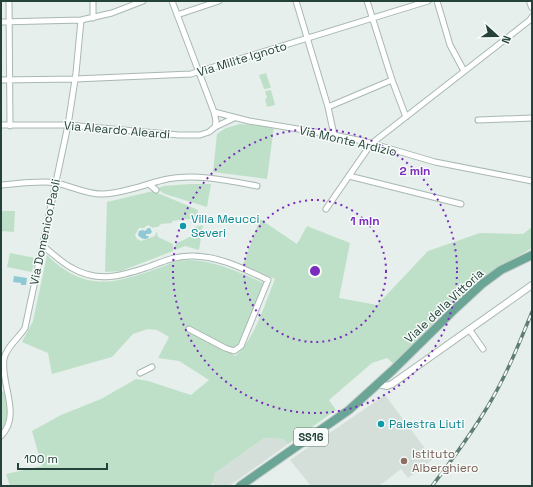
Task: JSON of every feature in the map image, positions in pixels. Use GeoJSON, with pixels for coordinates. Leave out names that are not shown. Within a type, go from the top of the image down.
{"type":"FeatureCollection","features":[{"type":"Feature","properties":{"kind":"main road","name":"Viale della Vittoria"},"geometry":{"type":"LineString","coordinates":[[378,384],[482,284],[501,270],[532,255]]}},
{"type":"Feature","properties":{"kind":"main road","name":"SS16"},"geometry":{"type":"LineString","coordinates":[[240,486],[333,422],[378,384]]}},
{"type":"Feature","properties":{"kind":"street"},"geometry":{"type":"LineString","coordinates":[[9,1],[10,126]]}},
{"type":"Feature","properties":{"kind":"street"},"geometry":{"type":"LineString","coordinates":[[93,1],[93,18]]}},
{"type":"Feature","properties":{"kind":"street"},"geometry":{"type":"LineString","coordinates":[[1,22],[81,20],[112,13],[143,1]]}},
{"type":"Feature","properties":{"kind":"street"},"geometry":{"type":"LineString","coordinates":[[172,1],[214,112],[216,121],[215,127]]}},
{"type":"Feature","properties":{"kind":"street"},"geometry":{"type":"LineString","coordinates":[[178,14],[220,1]]}},
{"type":"Feature","properties":{"kind":"street"},"geometry":{"type":"LineString","coordinates":[[296,1],[328,107],[334,135]]}},
{"type":"Feature","properties":{"kind":"street"},"geometry":{"type":"LineString","coordinates":[[367,1],[374,19],[392,80],[406,117]]}},
{"type":"Feature","properties":{"kind":"street","name":"Via Milite Ignoto"},"geometry":{"type":"LineString","coordinates":[[1,80],[75,79],[184,75],[199,73],[428,1]]}},
{"type":"Feature","properties":{"kind":"street"},"geometry":{"type":"LineString","coordinates":[[437,1],[450,44],[464,71]]}},
{"type":"Feature","properties":{"kind":"street"},"geometry":{"type":"LineString","coordinates":[[530,1],[532,7]]}},
{"type":"Feature","properties":{"kind":"street"},"geometry":{"type":"LineString","coordinates":[[326,209],[371,144],[532,17]]}},
{"type":"Feature","properties":{"kind":"street","name":"Via Domenico Paoli"},"geometry":{"type":"LineString","coordinates":[[1,436],[8,426],[10,417],[4,365],[5,356],[25,328],[68,125],[75,79],[81,20]]}},
{"type":"Feature","properties":{"kind":"street"},"geometry":{"type":"LineString","coordinates":[[328,107],[392,80]]}},
{"type":"Feature","properties":{"kind":"street","name":"Via Monte Ardizio"},"geometry":{"type":"LineString","coordinates":[[214,112],[234,118],[334,135],[435,162],[532,181]]}},
{"type":"Feature","properties":{"kind":"street"},"geometry":{"type":"LineString","coordinates":[[215,127],[234,118]]}},
{"type":"Feature","properties":{"kind":"street"},"geometry":{"type":"LineString","coordinates":[[478,120],[532,118]]}},
{"type":"Feature","properties":{"kind":"street","name":"Via Aleardo Aleardi"},"geometry":{"type":"LineString","coordinates":[[1,126],[68,125],[179,135],[200,135],[209,132],[215,127]]}},
{"type":"Feature","properties":{"kind":"street"},"geometry":{"type":"LineString","coordinates":[[349,176],[461,204]]}},
{"type":"Feature","properties":{"kind":"street"},"geometry":{"type":"LineString","coordinates":[[1,185],[40,182],[56,183],[87,193],[102,195],[118,193],[149,184],[184,177],[206,178],[257,186]]}},
{"type":"Feature","properties":{"kind":"street"},"geometry":{"type":"LineString","coordinates":[[149,184],[156,190]]}},
{"type":"Feature","properties":{"kind":"street"},"geometry":{"type":"LineString","coordinates":[[43,246],[71,268],[87,275],[105,278],[125,274],[174,258],[189,256],[210,258],[245,269],[268,280],[241,346],[234,352],[189,329]]}},
{"type":"Feature","properties":{"kind":"street"},"geometry":{"type":"LineString","coordinates":[[378,384],[387,386],[392,384],[532,285]]}},
{"type":"Feature","properties":{"kind":"street"},"geometry":{"type":"LineString","coordinates":[[469,329],[483,349]]}},
{"type":"Feature","properties":{"kind":"street"},"geometry":{"type":"LineString","coordinates":[[140,373],[152,367]]}},
{"type":"Feature","properties":{"kind":"shaded area"},"geometry":{"type":"Polygon","coordinates":[[[385,395],[433,459],[408,478],[401,469],[379,486],[311,486],[290,460],[385,395]]]}},
{"type":"Feature","properties":{"kind":"shaded area"},"geometry":{"type":"Polygon","coordinates":[[[264,438],[283,439],[288,444],[229,486],[215,486],[213,483],[215,473],[264,438]]]}},
{"type":"Feature","properties":{"kind":"green space"},"geometry":{"type":"Polygon","coordinates":[[[266,73],[271,88],[264,89],[259,75],[266,73]]]}},
{"type":"Feature","properties":{"kind":"green space"},"geometry":{"type":"Polygon","coordinates":[[[271,90],[275,105],[267,107],[265,91],[271,90]]]}},
{"type":"Feature","properties":{"kind":"green space"},"geometry":{"type":"Polygon","coordinates":[[[240,124],[274,127],[267,179],[213,172],[217,134],[226,128],[240,124]]]}},
{"type":"Feature","properties":{"kind":"green space"},"geometry":{"type":"Polygon","coordinates":[[[211,184],[207,207],[165,194],[157,189],[163,186],[211,184]]]}},
{"type":"Feature","properties":{"kind":"green space"},"geometry":{"type":"Polygon","coordinates":[[[153,191],[198,210],[197,218],[172,221],[172,223],[161,224],[158,227],[153,228],[148,225],[144,228],[139,228],[135,235],[137,239],[141,241],[155,236],[156,232],[158,237],[173,244],[173,251],[121,271],[105,272],[107,202],[153,191]]]}},
{"type":"Feature","properties":{"kind":"green space"},"geometry":{"type":"Polygon","coordinates":[[[1,211],[15,211],[14,232],[1,231],[1,211]]]}},
{"type":"Feature","properties":{"kind":"green space"},"geometry":{"type":"Polygon","coordinates":[[[260,219],[297,244],[307,226],[350,243],[339,298],[377,305],[428,251],[480,233],[523,234],[532,227],[532,248],[502,265],[479,281],[394,364],[387,358],[372,363],[329,400],[336,410],[288,444],[283,439],[264,438],[215,473],[213,483],[210,486],[10,486],[6,474],[42,466],[32,431],[61,415],[101,399],[136,379],[148,381],[191,395],[209,380],[179,361],[158,358],[169,337],[157,330],[148,329],[133,334],[112,357],[52,374],[48,353],[22,342],[33,321],[47,255],[60,267],[73,275],[98,282],[125,279],[176,262],[188,260],[207,262],[217,265],[264,283],[261,288],[263,289],[242,340],[234,349],[232,354],[235,356],[242,349],[254,330],[275,279],[243,265],[260,219]]]}},
{"type":"Feature","properties":{"kind":"green space"},"geometry":{"type":"Polygon","coordinates":[[[203,225],[199,250],[185,246],[175,250],[174,247],[178,242],[194,236],[195,227],[203,225]]]}},
{"type":"Feature","properties":{"kind":"green space"},"geometry":{"type":"Polygon","coordinates":[[[10,253],[35,258],[32,272],[7,267],[10,253]]]}},
{"type":"Feature","properties":{"kind":"green space"},"geometry":{"type":"Polygon","coordinates":[[[6,391],[7,419],[1,433],[1,392],[6,391]]]}},
{"type":"Feature","properties":{"kind":"water"},"geometry":{"type":"Polygon","coordinates":[[[150,228],[152,232],[150,234],[146,234],[146,236],[149,236],[148,238],[143,239],[138,235],[139,231],[145,231],[150,228]]]}},
{"type":"Feature","properties":{"kind":"water"},"geometry":{"type":"Polygon","coordinates":[[[14,276],[27,278],[26,285],[13,282],[14,276]]]}},
{"type":"Feature","properties":{"kind":"railway"},"geometry":{"type":"LineString","coordinates":[[432,486],[468,437],[495,395],[512,360],[532,312]]}},
{"type":"Feature","properties":{"kind":"place","name":"Villa Meucci Severi"},"geometry":{"type":"Point","coordinates":[183,226]}},
{"type":"Feature","properties":{"kind":"place","name":"Palestra Liuti"},"geometry":{"type":"Point","coordinates":[381,424]}},
{"type":"Feature","properties":{"kind":"place","name":"Istituto Alberghiero"},"geometry":{"type":"Point","coordinates":[404,461]}}]}
